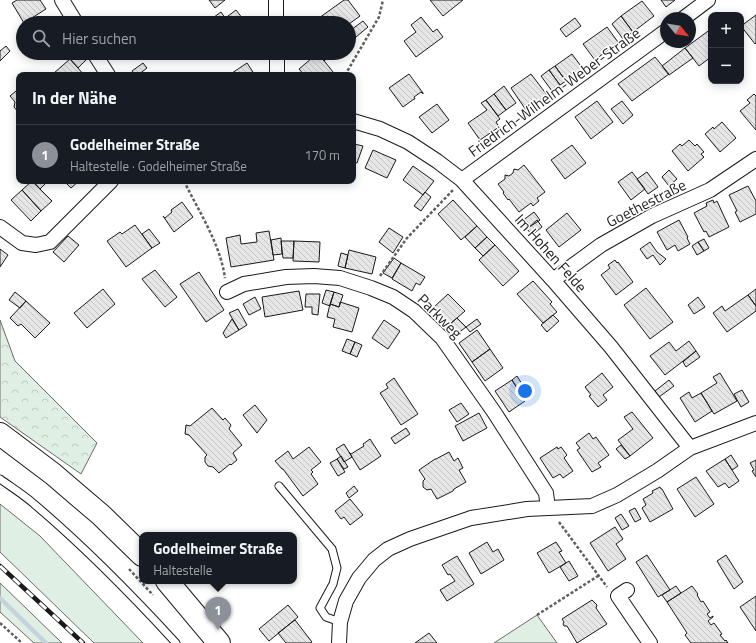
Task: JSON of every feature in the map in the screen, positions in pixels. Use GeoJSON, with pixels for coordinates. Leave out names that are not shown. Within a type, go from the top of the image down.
{"type":"FeatureCollection","features":[{"type":"Feature","properties":{"kind":"main road"},"geometry":{"type":"LineString","coordinates":[[0,434],[53,474],[101,515],[134,560]]}},
{"type":"Feature","properties":{"kind":"main road"},"geometry":{"type":"LineString","coordinates":[[161,590],[214,641]]}},
{"type":"Feature","properties":{"kind":"street"},"geometry":{"type":"LineString","coordinates":[[62,0],[72,16]]}},
{"type":"Feature","properties":{"kind":"street"},"geometry":{"type":"LineString","coordinates":[[276,0],[276,16]]}},
{"type":"Feature","properties":{"kind":"street"},"geometry":{"type":"LineString","coordinates":[[692,12],[708,0]]}},
{"type":"Feature","properties":{"kind":"street","name":"Friedrich-Wilhelm-Weber-Straße"},"geometry":{"type":"LineString","coordinates":[[462,180],[660,36]]}},
{"type":"Feature","properties":{"kind":"street"},"geometry":{"type":"LineString","coordinates":[[98,60],[106,72]]}},
{"type":"Feature","properties":{"kind":"street"},"geometry":{"type":"LineString","coordinates":[[276,60],[276,72]]}},
{"type":"Feature","properties":{"kind":"street","name":"Im Hohen Felde"},"geometry":{"type":"LineString","coordinates":[[356,122],[408,142],[462,180],[553,280],[610,347],[690,448]]}},
{"type":"Feature","properties":{"kind":"street","name":"Goethestraße"},"geometry":{"type":"LineString","coordinates":[[553,280],[601,245],[652,216],[710,190],[756,159]]}},
{"type":"Feature","properties":{"kind":"street"},"geometry":{"type":"LineString","coordinates":[[0,227],[22,243],[36,245],[50,242],[107,184]]}},
{"type":"Feature","properties":{"kind":"street","name":"Parkweg"},"geometry":{"type":"LineString","coordinates":[[227,292],[244,284],[286,277],[314,276],[340,278],[393,297],[414,311],[442,338],[494,412],[546,493],[548,508]]}},
{"type":"Feature","properties":{"kind":"street"},"geometry":{"type":"LineString","coordinates":[[339,643],[340,622],[346,601],[358,578],[374,560],[388,550],[410,539],[471,518],[526,509],[592,506],[617,495],[658,471],[690,448],[756,423]]}},
{"type":"Feature","properties":{"kind":"street"},"geometry":{"type":"LineString","coordinates":[[623,593],[650,643]]}},
{"type":"Feature","properties":{"kind":"lane"},"geometry":{"type":"LineString","coordinates":[[0,479],[33,503],[74,538],[127,590],[176,643]]}},
{"type":"Feature","properties":{"kind":"lane"},"geometry":{"type":"LineString","coordinates":[[279,486],[332,549],[337,568],[333,584],[320,608],[326,617],[340,622]]}},
{"type":"Feature","properties":{"kind":"path"},"geometry":{"type":"LineString","coordinates":[[356,56],[379,17],[383,0]]}},
{"type":"Feature","properties":{"kind":"path"},"geometry":{"type":"LineString","coordinates":[[347,72],[354,60]]}},
{"type":"Feature","properties":{"kind":"path"},"geometry":{"type":"LineString","coordinates":[[371,288],[407,238],[462,180]]}},
{"type":"Feature","properties":{"kind":"path"},"geometry":{"type":"LineString","coordinates":[[186,184],[215,242],[222,262],[227,292]]}},
{"type":"Feature","properties":{"kind":"path"},"geometry":{"type":"LineString","coordinates":[[548,508],[606,586],[623,593]]}},
{"type":"Feature","properties":{"kind":"path"},"geometry":{"type":"LineString","coordinates":[[538,615],[598,576]]}},
{"type":"Feature","properties":{"kind":"path"},"geometry":{"type":"LineString","coordinates":[[0,623],[22,643]]}},
{"type":"Feature","properties":{"kind":"green space"},"geometry":{"type":"Polygon","coordinates":[[[0,320],[15,361],[97,443],[81,474],[0,417],[0,320]]]}},
{"type":"Feature","properties":{"kind":"green space"},"geometry":{"type":"Polygon","coordinates":[[[0,504],[40,536],[143,643],[94,643],[0,552],[0,504]]]}},
{"type":"Feature","properties":{"kind":"green space"},"geometry":{"type":"Polygon","coordinates":[[[0,583],[62,643],[34,643],[0,612],[0,583]]]}},
{"type":"Feature","properties":{"kind":"green space"},"geometry":{"type":"Polygon","coordinates":[[[537,615],[557,643],[494,643],[537,615]]]}},
{"type":"Feature","properties":{"kind":"building"},"geometry":{"type":"Polygon","coordinates":[[[17,0],[40,0],[46,9],[35,16],[20,16],[12,3],[17,0]]]}},
{"type":"Feature","properties":{"kind":"building"},"geometry":{"type":"Polygon","coordinates":[[[209,0],[225,0],[215,8],[209,0]]]}},
{"type":"Feature","properties":{"kind":"building"},"geometry":{"type":"Polygon","coordinates":[[[344,0],[348,0],[360,16],[356,19],[356,16],[322,16],[344,0]]]}},
{"type":"Feature","properties":{"kind":"building"},"geometry":{"type":"Polygon","coordinates":[[[430,0],[463,0],[443,16],[430,0]]]}},
{"type":"Feature","properties":{"kind":"building"},"geometry":{"type":"Polygon","coordinates":[[[661,0],[675,0],[666,7],[661,0]]]}},
{"type":"Feature","properties":{"kind":"building"},"geometry":{"type":"Polygon","coordinates":[[[642,1],[654,16],[633,32],[621,16],[642,1]]]}},
{"type":"Feature","properties":{"kind":"building"},"geometry":{"type":"Polygon","coordinates":[[[236,10],[241,16],[228,16],[236,10]]]}},
{"type":"Feature","properties":{"kind":"building"},"geometry":{"type":"Polygon","coordinates":[[[221,12],[224,16],[216,16],[221,12]]]}},
{"type":"Feature","properties":{"kind":"building"},"geometry":{"type":"Polygon","coordinates":[[[756,15],[755,44],[744,30],[744,24],[756,15]]]}},
{"type":"Feature","properties":{"kind":"building"},"geometry":{"type":"Polygon","coordinates":[[[621,16],[633,32],[623,39],[612,24],[621,16]]]}},
{"type":"Feature","properties":{"kind":"building"},"geometry":{"type":"Polygon","coordinates":[[[421,17],[433,32],[437,29],[443,37],[416,57],[404,41],[416,32],[411,25],[421,17]]]}},
{"type":"Feature","properties":{"kind":"building"},"geometry":{"type":"Polygon","coordinates":[[[575,18],[581,26],[566,37],[560,29],[575,18]]]}},
{"type":"Feature","properties":{"kind":"building"},"geometry":{"type":"Polygon","coordinates":[[[363,21],[368,27],[356,37],[356,26],[363,21]]]}},
{"type":"Feature","properties":{"kind":"building"},"geometry":{"type":"Polygon","coordinates":[[[607,27],[618,42],[595,60],[583,44],[607,27]]]}},
{"type":"Feature","properties":{"kind":"building"},"geometry":{"type":"Polygon","coordinates":[[[708,31],[708,59],[699,66],[685,48],[696,48],[696,40],[708,31]]]}},
{"type":"Feature","properties":{"kind":"building"},"geometry":{"type":"Polygon","coordinates":[[[6,46],[10,51],[0,61],[0,51],[6,46]]]}},
{"type":"Feature","properties":{"kind":"building"},"geometry":{"type":"Polygon","coordinates":[[[685,48],[693,58],[669,75],[662,66],[685,48]]]}},
{"type":"Feature","properties":{"kind":"building"},"geometry":{"type":"Polygon","coordinates":[[[572,54],[583,69],[566,81],[555,66],[572,54]]]}},
{"type":"Feature","properties":{"kind":"building"},"geometry":{"type":"Polygon","coordinates":[[[655,57],[669,74],[632,101],[618,84],[655,57]]]}},
{"type":"Feature","properties":{"kind":"building"},"geometry":{"type":"Polygon","coordinates":[[[69,60],[71,60],[81,72],[55,72],[69,60]]]}},
{"type":"Feature","properties":{"kind":"building"},"geometry":{"type":"Polygon","coordinates":[[[71,60],[86,60],[78,68],[71,60]]]}},
{"type":"Feature","properties":{"kind":"building"},"geometry":{"type":"Polygon","coordinates":[[[310,60],[324,60],[333,72],[302,72],[299,69],[310,60]]]}},
{"type":"Feature","properties":{"kind":"building"},"geometry":{"type":"Polygon","coordinates":[[[143,63],[147,68],[142,72],[132,71],[143,63]]]}},
{"type":"Feature","properties":{"kind":"building"},"geometry":{"type":"Polygon","coordinates":[[[247,63],[253,72],[234,72],[247,63]]]}},
{"type":"Feature","properties":{"kind":"building"},"geometry":{"type":"Polygon","coordinates":[[[555,66],[566,81],[560,85],[549,70],[555,66]]]}},
{"type":"Feature","properties":{"kind":"building"},"geometry":{"type":"Polygon","coordinates":[[[549,70],[560,85],[552,91],[541,76],[549,70]]]}},
{"type":"Feature","properties":{"kind":"building"},"geometry":{"type":"Polygon","coordinates":[[[409,74],[423,94],[421,92],[414,97],[415,99],[403,107],[389,88],[409,74]]]}},
{"type":"Feature","properties":{"kind":"building"},"geometry":{"type":"Polygon","coordinates":[[[531,74],[547,95],[526,110],[511,88],[531,74]]]}},
{"type":"Feature","properties":{"kind":"building"},"geometry":{"type":"Polygon","coordinates":[[[504,86],[516,103],[506,110],[494,94],[504,86]]]}},
{"type":"Feature","properties":{"kind":"building"},"geometry":{"type":"Polygon","coordinates":[[[16,91],[16,109],[14,107],[15,102],[10,96],[16,91]]]}},
{"type":"Feature","properties":{"kind":"building"},"geometry":{"type":"Polygon","coordinates":[[[494,94],[506,110],[498,116],[486,100],[494,94]]]}},
{"type":"Feature","properties":{"kind":"building"},"geometry":{"type":"Polygon","coordinates":[[[754,94],[756,96],[756,130],[740,111],[750,103],[747,100],[754,94]]]}},
{"type":"Feature","properties":{"kind":"building"},"geometry":{"type":"Polygon","coordinates":[[[486,100],[500,119],[496,122],[499,127],[480,140],[468,123],[487,110],[481,103],[486,100]]]}},
{"type":"Feature","properties":{"kind":"building"},"geometry":{"type":"Polygon","coordinates":[[[597,101],[613,122],[591,139],[575,117],[597,101]]]}},
{"type":"Feature","properties":{"kind":"building"},"geometry":{"type":"Polygon","coordinates":[[[622,101],[633,115],[623,124],[611,109],[622,101]]]}},
{"type":"Feature","properties":{"kind":"building"},"geometry":{"type":"Polygon","coordinates":[[[437,104],[449,120],[432,133],[419,117],[437,104]]]}},
{"type":"Feature","properties":{"kind":"building"},"geometry":{"type":"Polygon","coordinates":[[[722,122],[736,138],[720,152],[705,134],[722,122]]]}},
{"type":"Feature","properties":{"kind":"building"},"geometry":{"type":"Polygon","coordinates":[[[689,140],[695,146],[697,144],[704,152],[701,154],[704,157],[688,171],[672,151],[680,144],[682,146],[689,140]]]}},
{"type":"Feature","properties":{"kind":"building"},"geometry":{"type":"Polygon","coordinates":[[[356,144],[363,146],[356,163],[356,144]]]}},
{"type":"Feature","properties":{"kind":"building"},"geometry":{"type":"Polygon","coordinates":[[[572,145],[586,163],[565,179],[551,160],[572,145]]]}},
{"type":"Feature","properties":{"kind":"building"},"geometry":{"type":"Polygon","coordinates":[[[373,150],[396,160],[387,178],[365,168],[373,150]]]}},
{"type":"Feature","properties":{"kind":"building"},"geometry":{"type":"Polygon","coordinates":[[[524,165],[545,192],[537,198],[539,201],[533,206],[531,203],[519,212],[509,199],[508,200],[498,184],[505,179],[505,175],[509,176],[513,173],[514,169],[518,170],[524,165]]]}},
{"type":"Feature","properties":{"kind":"building"},"geometry":{"type":"Polygon","coordinates":[[[413,166],[434,181],[423,195],[403,180],[413,166]]]}},
{"type":"Feature","properties":{"kind":"building"},"geometry":{"type":"Polygon","coordinates":[[[669,170],[677,179],[669,186],[662,177],[669,170]]]}},
{"type":"Feature","properties":{"kind":"building"},"geometry":{"type":"Polygon","coordinates":[[[632,172],[645,189],[631,200],[618,182],[632,172]]]}},
{"type":"Feature","properties":{"kind":"building"},"geometry":{"type":"Polygon","coordinates":[[[647,172],[658,187],[648,194],[637,179],[647,172]]]}},
{"type":"Feature","properties":{"kind":"building"},"geometry":{"type":"Polygon","coordinates":[[[29,184],[35,184],[52,201],[41,211],[22,190],[29,184]]]}},
{"type":"Feature","properties":{"kind":"building"},"geometry":{"type":"Polygon","coordinates":[[[36,184],[45,184],[40,189],[36,184]]]}},
{"type":"Feature","properties":{"kind":"building"},"geometry":{"type":"Polygon","coordinates":[[[67,184],[76,184],[71,188],[67,184]]]}},
{"type":"Feature","properties":{"kind":"building"},"geometry":{"type":"Polygon","coordinates":[[[748,186],[756,201],[756,214],[740,222],[735,212],[737,211],[729,195],[748,186]]]}},
{"type":"Feature","properties":{"kind":"building"},"geometry":{"type":"Polygon","coordinates":[[[22,190],[41,211],[31,221],[11,200],[22,190]]]}},
{"type":"Feature","properties":{"kind":"building"},"geometry":{"type":"Polygon","coordinates":[[[425,192],[431,197],[421,211],[414,206],[425,192]]]}},
{"type":"Feature","properties":{"kind":"building"},"geometry":{"type":"Polygon","coordinates":[[[453,200],[477,226],[461,240],[438,214],[453,200]]]}},
{"type":"Feature","properties":{"kind":"building"},"geometry":{"type":"Polygon","coordinates":[[[713,200],[714,203],[717,201],[729,227],[709,237],[706,231],[704,232],[694,213],[707,206],[706,203],[713,200]]]}},
{"type":"Feature","properties":{"kind":"building"},"geometry":{"type":"Polygon","coordinates":[[[182,202],[193,217],[174,232],[163,216],[165,218],[172,212],[171,210],[182,202]]]}},
{"type":"Feature","properties":{"kind":"building"},"geometry":{"type":"Polygon","coordinates":[[[534,212],[540,220],[528,228],[522,221],[534,212]]]}},
{"type":"Feature","properties":{"kind":"building"},"geometry":{"type":"Polygon","coordinates":[[[567,213],[581,230],[559,247],[546,230],[567,213]]]}},
{"type":"Feature","properties":{"kind":"building"},"geometry":{"type":"Polygon","coordinates":[[[537,220],[542,227],[532,235],[527,229],[537,220]]]}},
{"type":"Feature","properties":{"kind":"building"},"geometry":{"type":"Polygon","coordinates":[[[679,220],[690,244],[678,251],[675,245],[667,250],[657,232],[679,220]]]}},
{"type":"Feature","properties":{"kind":"building"},"geometry":{"type":"Polygon","coordinates":[[[135,225],[152,248],[126,267],[107,241],[120,232],[122,234],[135,225]]]}},
{"type":"Feature","properties":{"kind":"building"},"geometry":{"type":"Polygon","coordinates":[[[477,226],[487,237],[475,248],[465,237],[477,226]]]}},
{"type":"Feature","properties":{"kind":"building"},"geometry":{"type":"Polygon","coordinates":[[[389,228],[403,237],[393,253],[379,242],[389,228]]]}},
{"type":"Feature","properties":{"kind":"building"},"geometry":{"type":"Polygon","coordinates":[[[149,229],[160,243],[152,248],[142,234],[149,229]]]}},
{"type":"Feature","properties":{"kind":"building"},"geometry":{"type":"Polygon","coordinates":[[[269,231],[274,260],[231,267],[226,238],[240,235],[241,244],[257,242],[256,233],[269,231]]]}},
{"type":"Feature","properties":{"kind":"building"},"geometry":{"type":"Polygon","coordinates":[[[68,236],[79,245],[64,262],[53,252],[68,236]]]}},
{"type":"Feature","properties":{"kind":"building"},"geometry":{"type":"Polygon","coordinates":[[[487,237],[495,245],[483,256],[475,248],[487,237]]]}},
{"type":"Feature","properties":{"kind":"building"},"geometry":{"type":"Polygon","coordinates":[[[281,238],[282,254],[273,255],[271,240],[281,238]]]}},
{"type":"Feature","properties":{"kind":"building"},"geometry":{"type":"Polygon","coordinates":[[[704,239],[709,248],[704,251],[698,242],[704,239]]]}},
{"type":"Feature","properties":{"kind":"building"},"geometry":{"type":"Polygon","coordinates":[[[281,241],[294,241],[293,258],[283,258],[281,241]]]}},
{"type":"Feature","properties":{"kind":"building"},"geometry":{"type":"Polygon","coordinates":[[[294,241],[320,242],[319,262],[293,261],[294,241]]]}},
{"type":"Feature","properties":{"kind":"building"},"geometry":{"type":"Polygon","coordinates":[[[650,242],[657,252],[666,259],[660,265],[653,255],[647,259],[640,249],[650,242]]]}},
{"type":"Feature","properties":{"kind":"building"},"geometry":{"type":"Polygon","coordinates":[[[698,242],[704,251],[697,255],[692,246],[698,242]]]}},
{"type":"Feature","properties":{"kind":"building"},"geometry":{"type":"Polygon","coordinates":[[[495,245],[519,271],[503,286],[479,260],[495,245]]]}},
{"type":"Feature","properties":{"kind":"building"},"geometry":{"type":"Polygon","coordinates":[[[0,249],[8,255],[0,267],[0,249]]]}},
{"type":"Feature","properties":{"kind":"building"},"geometry":{"type":"Polygon","coordinates":[[[349,250],[376,257],[372,274],[345,268],[349,250]]]}},
{"type":"Feature","properties":{"kind":"building"},"geometry":{"type":"Polygon","coordinates":[[[341,253],[348,255],[345,268],[338,266],[341,253]]]}},
{"type":"Feature","properties":{"kind":"building"},"geometry":{"type":"Polygon","coordinates":[[[394,258],[401,263],[392,278],[383,273],[394,258]]]}},
{"type":"Feature","properties":{"kind":"building"},"geometry":{"type":"Polygon","coordinates":[[[615,260],[633,282],[616,295],[601,275],[610,268],[608,265],[615,260]]]}},
{"type":"Feature","properties":{"kind":"building"},"geometry":{"type":"Polygon","coordinates":[[[401,263],[425,277],[420,285],[416,283],[412,291],[392,279],[401,263]]]}},
{"type":"Feature","properties":{"kind":"building"},"geometry":{"type":"Polygon","coordinates":[[[155,270],[177,297],[165,307],[142,279],[155,270]]]}},
{"type":"Feature","properties":{"kind":"building"},"geometry":{"type":"Polygon","coordinates":[[[199,272],[224,310],[206,322],[180,284],[199,272]]]}},
{"type":"Feature","properties":{"kind":"building"},"geometry":{"type":"Polygon","coordinates":[[[533,281],[552,302],[550,304],[557,312],[543,323],[517,294],[533,281]]]}},
{"type":"Feature","properties":{"kind":"building"},"geometry":{"type":"Polygon","coordinates":[[[646,288],[673,322],[650,339],[624,305],[646,288]]]}},
{"type":"Feature","properties":{"kind":"building"},"geometry":{"type":"Polygon","coordinates":[[[103,289],[115,304],[87,328],[74,313],[103,289]]]}},
{"type":"Feature","properties":{"kind":"building"},"geometry":{"type":"Polygon","coordinates":[[[756,289],[756,306],[748,295],[756,289]]]}},
{"type":"Feature","properties":{"kind":"building"},"geometry":{"type":"Polygon","coordinates":[[[326,290],[334,292],[330,306],[322,303],[326,290]]]}},
{"type":"Feature","properties":{"kind":"building"},"geometry":{"type":"Polygon","coordinates":[[[299,291],[303,310],[265,317],[262,297],[299,291]]]}},
{"type":"Feature","properties":{"kind":"building"},"geometry":{"type":"Polygon","coordinates":[[[15,292],[26,301],[20,308],[9,300],[15,292]]]}},
{"type":"Feature","properties":{"kind":"building"},"geometry":{"type":"Polygon","coordinates":[[[334,292],[343,295],[339,307],[330,304],[334,292]]]}},
{"type":"Feature","properties":{"kind":"building"},"geometry":{"type":"Polygon","coordinates":[[[306,294],[320,294],[318,315],[312,314],[312,307],[305,307],[306,294]]]}},
{"type":"Feature","properties":{"kind":"building"},"geometry":{"type":"Polygon","coordinates":[[[448,294],[465,311],[449,325],[433,308],[448,294]]]}},
{"type":"Feature","properties":{"kind":"building"},"geometry":{"type":"Polygon","coordinates":[[[748,295],[756,306],[756,311],[727,332],[713,313],[722,306],[725,311],[748,295]]]}},
{"type":"Feature","properties":{"kind":"building"},"geometry":{"type":"Polygon","coordinates":[[[255,297],[261,309],[249,315],[243,304],[255,297]]]}},
{"type":"Feature","properties":{"kind":"building"},"geometry":{"type":"Polygon","coordinates":[[[698,297],[705,307],[694,314],[688,305],[698,297]]]}},
{"type":"Feature","properties":{"kind":"building"},"geometry":{"type":"Polygon","coordinates":[[[26,301],[50,323],[35,338],[21,324],[18,326],[10,318],[26,301]]]}},
{"type":"Feature","properties":{"kind":"building"},"geometry":{"type":"Polygon","coordinates":[[[340,302],[359,308],[352,332],[333,327],[335,319],[327,317],[330,304],[339,307],[340,302]]]}},
{"type":"Feature","properties":{"kind":"building"},"geometry":{"type":"Polygon","coordinates":[[[238,309],[247,325],[239,330],[229,313],[238,309]]]}},
{"type":"Feature","properties":{"kind":"building"},"geometry":{"type":"Polygon","coordinates":[[[553,315],[559,321],[547,332],[541,325],[553,315]]]}},
{"type":"Feature","properties":{"kind":"building"},"geometry":{"type":"Polygon","coordinates":[[[457,318],[466,327],[457,334],[449,325],[457,318]]]}},
{"type":"Feature","properties":{"kind":"building"},"geometry":{"type":"Polygon","coordinates":[[[232,319],[239,330],[226,338],[223,333],[232,319]]]}},
{"type":"Feature","properties":{"kind":"building"},"geometry":{"type":"Polygon","coordinates":[[[477,319],[481,324],[470,332],[466,327],[477,319]]]}},
{"type":"Feature","properties":{"kind":"building"},"geometry":{"type":"Polygon","coordinates":[[[384,320],[400,331],[388,349],[372,338],[384,320]]]}},
{"type":"Feature","properties":{"kind":"building"},"geometry":{"type":"Polygon","coordinates":[[[477,330],[490,349],[472,362],[459,343],[477,330]]]}},
{"type":"Feature","properties":{"kind":"building"},"geometry":{"type":"Polygon","coordinates":[[[347,339],[355,342],[350,354],[342,351],[347,339]]]}},
{"type":"Feature","properties":{"kind":"building"},"geometry":{"type":"Polygon","coordinates":[[[689,341],[696,351],[665,375],[650,356],[669,342],[676,351],[689,341]]]}},
{"type":"Feature","properties":{"kind":"building"},"geometry":{"type":"Polygon","coordinates":[[[355,342],[362,345],[357,357],[350,354],[355,342]]]}},
{"type":"Feature","properties":{"kind":"building"},"geometry":{"type":"Polygon","coordinates":[[[490,349],[503,368],[485,381],[472,362],[490,349]]]}},
{"type":"Feature","properties":{"kind":"building"},"geometry":{"type":"Polygon","coordinates":[[[696,351],[700,357],[686,367],[683,362],[696,351]]]}},
{"type":"Feature","properties":{"kind":"building"},"geometry":{"type":"Polygon","coordinates":[[[602,373],[613,387],[603,395],[607,400],[598,407],[589,396],[591,395],[585,387],[602,373]]]}},
{"type":"Feature","properties":{"kind":"building"},"geometry":{"type":"Polygon","coordinates":[[[720,373],[737,401],[714,414],[701,393],[717,383],[713,377],[720,373]]]}},
{"type":"Feature","properties":{"kind":"building"},"geometry":{"type":"Polygon","coordinates":[[[517,376],[522,384],[517,388],[512,380],[517,376]]]}},
{"type":"Feature","properties":{"kind":"building"},"geometry":{"type":"Polygon","coordinates":[[[394,378],[418,414],[401,425],[380,393],[388,388],[386,384],[394,378]]]}},
{"type":"Feature","properties":{"kind":"building"},"geometry":{"type":"Polygon","coordinates":[[[512,380],[525,401],[509,412],[495,391],[512,380]]]}},
{"type":"Feature","properties":{"kind":"building"},"geometry":{"type":"Polygon","coordinates":[[[669,380],[674,386],[659,397],[655,391],[669,380]]]}},
{"type":"Feature","properties":{"kind":"building"},"geometry":{"type":"Polygon","coordinates":[[[742,390],[749,402],[741,407],[734,394],[742,390]]]}},
{"type":"Feature","properties":{"kind":"building"},"geometry":{"type":"Polygon","coordinates":[[[689,392],[692,398],[701,393],[712,411],[695,422],[680,398],[689,392]]]}},
{"type":"Feature","properties":{"kind":"building"},"geometry":{"type":"Polygon","coordinates":[[[461,403],[469,414],[457,422],[449,410],[461,403]]]}},
{"type":"Feature","properties":{"kind":"building"},"geometry":{"type":"Polygon","coordinates":[[[255,405],[267,420],[257,433],[243,415],[255,405]]]}},
{"type":"Feature","properties":{"kind":"building"},"geometry":{"type":"Polygon","coordinates":[[[212,408],[223,420],[225,418],[231,425],[229,429],[242,445],[233,453],[237,460],[219,473],[213,467],[208,466],[205,462],[205,457],[207,455],[189,435],[185,434],[186,425],[190,426],[212,408]]]}},
{"type":"Feature","properties":{"kind":"building"},"geometry":{"type":"Polygon","coordinates":[[[632,412],[653,438],[630,456],[618,440],[633,429],[624,417],[632,412]]]}},
{"type":"Feature","properties":{"kind":"building"},"geometry":{"type":"Polygon","coordinates":[[[479,413],[487,428],[463,441],[455,426],[479,413]]]}},
{"type":"Feature","properties":{"kind":"building"},"geometry":{"type":"Polygon","coordinates":[[[406,428],[410,434],[395,444],[391,438],[406,428]]]}},
{"type":"Feature","properties":{"kind":"building"},"geometry":{"type":"Polygon","coordinates":[[[589,433],[593,439],[596,437],[609,455],[598,463],[601,467],[592,472],[577,450],[580,448],[576,443],[589,433]]]}},
{"type":"Feature","properties":{"kind":"building"},"geometry":{"type":"Polygon","coordinates":[[[370,439],[381,456],[360,470],[349,452],[351,454],[364,446],[363,444],[370,439]]]}},
{"type":"Feature","properties":{"kind":"building"},"geometry":{"type":"Polygon","coordinates":[[[344,444],[352,457],[344,462],[336,449],[344,444]]]}},
{"type":"Feature","properties":{"kind":"building"},"geometry":{"type":"Polygon","coordinates":[[[621,445],[630,456],[625,459],[616,449],[621,445]]]}},
{"type":"Feature","properties":{"kind":"building"},"geometry":{"type":"Polygon","coordinates":[[[309,447],[321,462],[311,470],[313,472],[311,474],[318,484],[303,496],[283,469],[275,461],[288,451],[293,459],[309,447]]]}},
{"type":"Feature","properties":{"kind":"building"},"geometry":{"type":"Polygon","coordinates":[[[557,447],[558,449],[561,447],[567,455],[564,458],[573,471],[563,478],[560,474],[553,478],[540,458],[557,447]]]}},
{"type":"Feature","properties":{"kind":"building"},"geometry":{"type":"Polygon","coordinates":[[[449,452],[454,461],[458,458],[463,468],[459,470],[466,482],[437,499],[431,489],[427,490],[423,487],[423,481],[425,479],[419,470],[435,459],[449,452]]]}},
{"type":"Feature","properties":{"kind":"building"},"geometry":{"type":"Polygon","coordinates":[[[731,455],[738,466],[732,470],[725,459],[731,455]]]}},
{"type":"Feature","properties":{"kind":"building"},"geometry":{"type":"Polygon","coordinates":[[[341,456],[348,467],[344,469],[337,459],[341,456]]]}},
{"type":"Feature","properties":{"kind":"building"},"geometry":{"type":"Polygon","coordinates":[[[337,459],[345,472],[338,476],[330,463],[337,459]]]}},
{"type":"Feature","properties":{"kind":"building"},"geometry":{"type":"Polygon","coordinates":[[[725,459],[739,481],[729,488],[725,483],[718,487],[706,471],[725,459]]]}},
{"type":"Feature","properties":{"kind":"building"},"geometry":{"type":"Polygon","coordinates":[[[756,460],[756,477],[752,471],[754,470],[750,463],[756,460]]]}},
{"type":"Feature","properties":{"kind":"building"},"geometry":{"type":"Polygon","coordinates":[[[696,477],[714,504],[695,517],[677,489],[696,477]]]}},
{"type":"Feature","properties":{"kind":"building"},"geometry":{"type":"Polygon","coordinates":[[[354,486],[358,491],[349,498],[346,493],[354,486]]]}},
{"type":"Feature","properties":{"kind":"building"},"geometry":{"type":"Polygon","coordinates":[[[660,487],[673,509],[650,522],[642,508],[646,505],[643,499],[653,493],[652,491],[660,487]]]}},
{"type":"Feature","properties":{"kind":"building"},"geometry":{"type":"Polygon","coordinates":[[[350,499],[363,515],[350,525],[344,517],[341,519],[335,511],[350,499]]]}},
{"type":"Feature","properties":{"kind":"building"},"geometry":{"type":"Polygon","coordinates":[[[635,508],[641,519],[635,522],[629,511],[635,508]]]}},
{"type":"Feature","properties":{"kind":"building"},"geometry":{"type":"Polygon","coordinates":[[[621,514],[629,526],[622,530],[615,518],[621,514]]]}},
{"type":"Feature","properties":{"kind":"building"},"geometry":{"type":"Polygon","coordinates":[[[615,527],[623,539],[616,544],[626,559],[608,571],[590,543],[615,527]]]}},
{"type":"Feature","properties":{"kind":"building"},"geometry":{"type":"Polygon","coordinates":[[[487,542],[493,552],[498,549],[504,560],[481,574],[469,553],[487,542]]]}},
{"type":"Feature","properties":{"kind":"building"},"geometry":{"type":"Polygon","coordinates":[[[556,542],[562,551],[559,552],[566,563],[549,573],[537,553],[556,542]]]}},
{"type":"Feature","properties":{"kind":"building"},"geometry":{"type":"Polygon","coordinates":[[[647,555],[670,590],[658,597],[636,562],[647,555]]]}},
{"type":"Feature","properties":{"kind":"building"},"geometry":{"type":"Polygon","coordinates":[[[726,555],[743,582],[734,589],[717,561],[726,555]]]}},
{"type":"Feature","properties":{"kind":"building"},"geometry":{"type":"Polygon","coordinates":[[[457,556],[474,584],[447,601],[440,590],[455,581],[450,574],[448,575],[442,565],[457,556]]]}},
{"type":"Feature","properties":{"kind":"building"},"geometry":{"type":"Polygon","coordinates":[[[569,561],[578,576],[569,581],[560,567],[569,561]]]}},
{"type":"Feature","properties":{"kind":"building"},"geometry":{"type":"Polygon","coordinates":[[[676,586],[681,593],[667,602],[662,595],[676,586]]]}},
{"type":"Feature","properties":{"kind":"building"},"geometry":{"type":"Polygon","coordinates":[[[692,586],[698,594],[697,595],[701,602],[703,601],[710,612],[707,614],[710,618],[713,616],[708,621],[711,625],[714,623],[722,634],[720,635],[728,643],[691,643],[685,635],[687,633],[667,602],[692,586]]]}},
{"type":"Feature","properties":{"kind":"building"},"geometry":{"type":"Polygon","coordinates":[[[756,596],[756,631],[740,607],[756,596]]]}},
{"type":"Feature","properties":{"kind":"building"},"geometry":{"type":"Polygon","coordinates":[[[592,600],[597,605],[596,608],[607,624],[577,643],[567,626],[564,626],[562,619],[592,600]]]}},
{"type":"Feature","properties":{"kind":"building"},"geometry":{"type":"Polygon","coordinates":[[[288,605],[298,617],[269,641],[259,629],[288,605]]]}},
{"type":"Feature","properties":{"kind":"building"},"geometry":{"type":"Polygon","coordinates":[[[295,620],[312,642],[286,643],[278,633],[295,620]]]}},
{"type":"Feature","properties":{"kind":"building"},"geometry":{"type":"Polygon","coordinates":[[[429,633],[437,643],[415,643],[429,633]]]}},
{"type":"Feature","properties":{"kind":"waterway"},"geometry":{"type":"LineString","coordinates":[[0,598],[46,643]]}},
{"type":"Feature","properties":{"kind":"railway"},"geometry":{"type":"LineString","coordinates":[[0,566],[83,643]]}},
{"type":"Feature","properties":{"kind":"place","name":"Godelheimer Straße"},"geometry":{"type":"Point","coordinates":[218,630]}}]}
